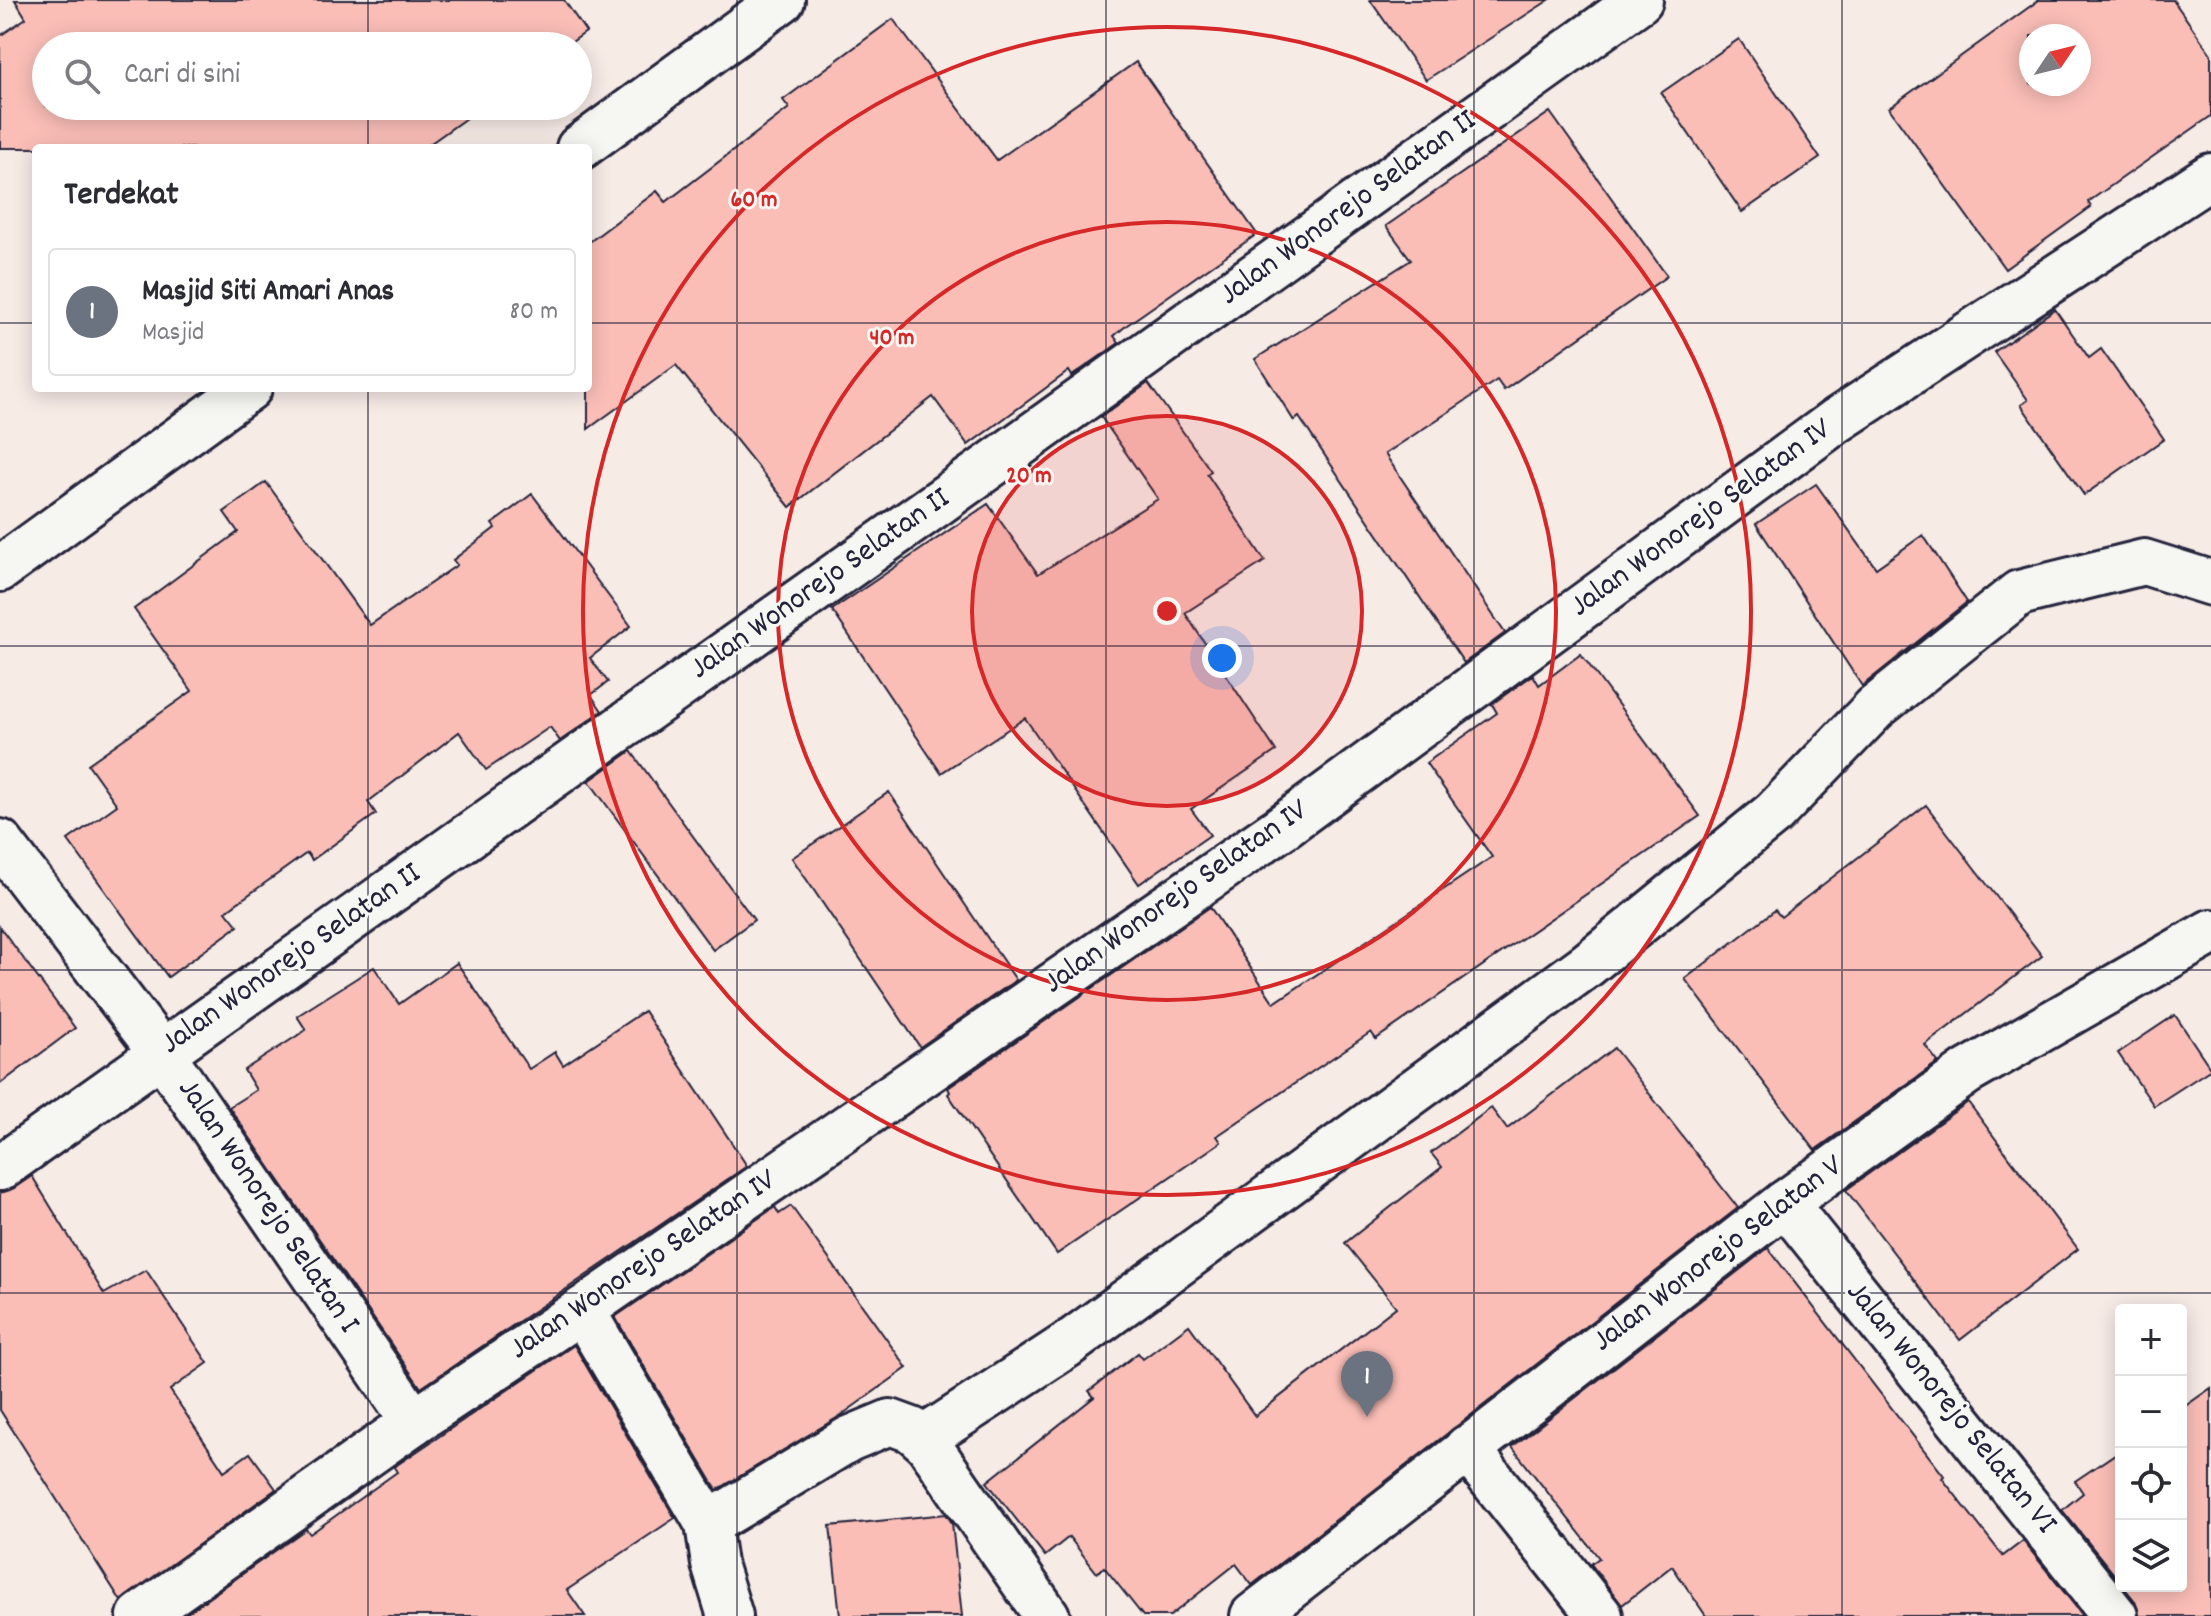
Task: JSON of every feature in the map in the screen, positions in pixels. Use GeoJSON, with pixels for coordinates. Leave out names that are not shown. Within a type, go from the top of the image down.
{"type":"FeatureCollection","features":[{"type":"Feature","properties":{"kind":"street"},"geometry":{"type":"LineString","coordinates":[[584,144],[782,0]]}},
{"type":"Feature","properties":{"kind":"street","name":"Jalan Wonorejo Selatan II"},"geometry":{"type":"LineString","coordinates":[[0,1168],[1640,0]]}},
{"type":"Feature","properties":{"kind":"street","name":"Jalan Wonorejo Selatan IV"},"geometry":{"type":"LineString","coordinates":[[140,1616],[414,1422],[582,1310],[1281,828],[1836,421],[2211,176]]}},
{"type":"Feature","properties":{"kind":"street"},"geometry":{"type":"LineString","coordinates":[[0,569],[243,392]]}},
{"type":"Feature","properties":{"kind":"street"},"geometry":{"type":"LineString","coordinates":[[925,1442],[1067,1345],[1587,965],[1774,813],[1875,708],[2019,593],[2144,562],[2211,583]]}},
{"type":"Feature","properties":{"kind":"street","name":"Jalan Wonorejo Selatan I"},"geometry":{"type":"LineString","coordinates":[[0,842],[161,1052],[414,1422]]}},
{"type":"Feature","properties":{"kind":"street","name":"Jalan Wonorejo Selatan V"},"geometry":{"type":"LineString","coordinates":[[1253,1616],[1785,1203],[1967,1072],[2211,932]]}},
{"type":"Feature","properties":{"kind":"street","name":"Jalan Wonorejo Selatan VI"},"geometry":{"type":"LineString","coordinates":[[1785,1203],[2115,1616]]}},
{"type":"Feature","properties":{"kind":"street"},"geometry":{"type":"LineString","coordinates":[[582,1310],[708,1524],[714,1564],[730,1616]]}},
{"type":"Feature","properties":{"kind":"street"},"geometry":{"type":"LineString","coordinates":[[708,1524],[849,1439],[890,1422],[912,1430],[925,1442],[1047,1616]]}},
{"type":"Feature","properties":{"kind":"street"},"geometry":{"type":"LineString","coordinates":[[1467,1448],[1600,1616]]}},
{"type":"Feature","properties":{"kind":"building"},"geometry":{"type":"Polygon","coordinates":[[[15,0],[564,0],[586,32],[32,32],[32,120],[463,120],[430,144],[32,144],[32,148],[0,148],[0,36],[26,18],[15,0]]]}},
{"type":"Feature","properties":{"kind":"building"},"geometry":{"type":"Polygon","coordinates":[[[1370,0],[1549,0],[1426,80],[1370,0]]]}},
{"type":"Feature","properties":{"kind":"building"},"geometry":{"type":"Polygon","coordinates":[[[2039,0],[2173,0],[2211,54],[2211,116],[2088,202],[2091,207],[2005,269],[1889,108],[2039,0]]]}},
{"type":"Feature","properties":{"kind":"building"},"geometry":{"type":"Polygon","coordinates":[[[893,19],[997,160],[1136,62],[1257,234],[1127,325],[1114,336],[1119,343],[1072,376],[1069,371],[968,445],[933,397],[790,507],[676,365],[588,429],[588,392],[592,392],[592,240],[657,191],[666,202],[789,108],[783,100],[893,19]]]}},
{"type":"Feature","properties":{"kind":"building"},"geometry":{"type":"Polygon","coordinates":[[[1739,39],[1820,158],[1742,212],[1661,93],[1739,39]]]}},
{"type":"Feature","properties":{"kind":"building"},"geometry":{"type":"Polygon","coordinates":[[[1550,112],[1667,276],[1504,390],[1497,380],[1385,454],[1505,633],[1464,663],[1299,417],[1294,421],[1255,359],[1411,260],[1386,226],[1550,112]]]}},
{"type":"Feature","properties":{"kind":"building"},"geometry":{"type":"Polygon","coordinates":[[[2055,309],[2089,358],[2101,349],[2164,439],[2084,495],[2021,405],[2028,400],[1994,352],[2055,309]]]}},
{"type":"Feature","properties":{"kind":"building"},"geometry":{"type":"Polygon","coordinates":[[[1148,383],[1211,471],[1207,474],[1265,561],[1185,613],[1276,751],[1191,809],[1210,835],[1139,884],[1025,718],[941,773],[832,610],[988,504],[1038,574],[1158,499],[1101,417],[1148,383]]]}},
{"type":"Feature","properties":{"kind":"building"},"geometry":{"type":"Polygon","coordinates":[[[266,482],[370,625],[457,565],[453,560],[495,528],[492,524],[532,494],[631,626],[590,658],[608,682],[591,695],[602,711],[560,741],[550,727],[486,770],[459,732],[368,802],[376,814],[312,860],[307,853],[226,911],[238,926],[168,977],[68,840],[117,805],[88,764],[192,691],[134,609],[238,532],[224,512],[266,482]]]}},
{"type":"Feature","properties":{"kind":"building"},"geometry":{"type":"Polygon","coordinates":[[[1816,484],[1876,568],[1923,535],[1967,602],[1862,686],[1756,524],[1816,484]]]}},
{"type":"Feature","properties":{"kind":"building"},"geometry":{"type":"Polygon","coordinates":[[[1581,654],[1700,816],[1376,1039],[1371,1032],[1217,1136],[1221,1142],[1057,1254],[948,1094],[948,1088],[1210,907],[1274,1003],[1492,857],[1426,763],[1497,713],[1492,704],[1533,675],[1539,685],[1581,654]]]}},
{"type":"Feature","properties":{"kind":"building"},"geometry":{"type":"Polygon","coordinates":[[[631,751],[754,920],[713,950],[589,781],[631,751]]]}},
{"type":"Feature","properties":{"kind":"building"},"geometry":{"type":"Polygon","coordinates":[[[889,792],[1016,980],[920,1047],[792,858],[889,792]]]}},
{"type":"Feature","properties":{"kind":"building"},"geometry":{"type":"Polygon","coordinates":[[[1926,805],[2042,956],[1925,1045],[1938,1062],[1815,1150],[1685,979],[1775,910],[1781,917],[1926,805]]]}},
{"type":"Feature","properties":{"kind":"building"},"geometry":{"type":"Polygon","coordinates":[[[0,927],[75,1028],[0,1084],[0,927]]]}},
{"type":"Feature","properties":{"kind":"building"},"geometry":{"type":"Polygon","coordinates":[[[457,963],[529,1069],[555,1052],[563,1065],[644,1011],[747,1166],[421,1388],[229,1107],[256,1090],[244,1070],[306,1030],[297,1016],[374,967],[399,1004],[457,963]]]}},
{"type":"Feature","properties":{"kind":"building"},"geometry":{"type":"Polygon","coordinates":[[[2175,1015],[2211,1069],[2154,1106],[2118,1053],[2175,1015]]]}},
{"type":"Feature","properties":{"kind":"building"},"geometry":{"type":"Polygon","coordinates":[[[1614,1048],[1738,1208],[1252,1585],[1236,1564],[1170,1616],[1143,1616],[1104,1567],[1097,1573],[1069,1537],[1045,1556],[987,1482],[1094,1397],[1089,1391],[1138,1353],[1143,1359],[1189,1325],[1255,1416],[1396,1307],[1345,1243],[1442,1167],[1431,1153],[1491,1108],[1507,1129],[1614,1048]]]}},
{"type":"Feature","properties":{"kind":"building"},"geometry":{"type":"Polygon","coordinates":[[[1968,1102],[2078,1249],[1960,1340],[1846,1190],[1968,1102]]]}},
{"type":"Feature","properties":{"kind":"building"},"geometry":{"type":"Polygon","coordinates":[[[32,1176],[104,1294],[146,1270],[208,1363],[170,1390],[224,1471],[250,1453],[276,1489],[121,1601],[0,1410],[0,1193],[32,1176]]]}},
{"type":"Feature","properties":{"kind":"building"},"geometry":{"type":"Polygon","coordinates":[[[791,1206],[907,1368],[840,1416],[717,1490],[615,1317],[775,1207],[779,1214],[791,1206]]]}},
{"type":"Feature","properties":{"kind":"building"},"geometry":{"type":"Polygon","coordinates":[[[1768,1248],[2003,1556],[2023,1541],[2083,1616],[1706,1616],[1672,1566],[1622,1605],[1591,1564],[1599,1558],[1512,1447],[1768,1248]]]}},
{"type":"Feature","properties":{"kind":"building"},"geometry":{"type":"Polygon","coordinates":[[[574,1345],[675,1518],[567,1590],[585,1616],[183,1616],[306,1529],[310,1534],[397,1472],[394,1467],[574,1345]]]}},
{"type":"Feature","properties":{"kind":"building"},"geometry":{"type":"Polygon","coordinates":[[[2211,1388],[2211,1616],[2139,1616],[2135,1601],[2128,1592],[2187,1592],[2187,1405],[2211,1388]]]}},
{"type":"Feature","properties":{"kind":"building"},"geometry":{"type":"Polygon","coordinates":[[[2115,1454],[2115,1576],[2062,1510],[2083,1493],[2075,1481],[2115,1454]]]}},
{"type":"Feature","properties":{"kind":"building"},"geometry":{"type":"Polygon","coordinates":[[[946,1514],[952,1523],[962,1616],[840,1616],[830,1526],[946,1514]]]}},
{"type":"Feature","properties":{"kind":"place","name":"Masjid Siti Amari Anas"},"geometry":{"type":"Point","coordinates":[1367,1417]}}]}
